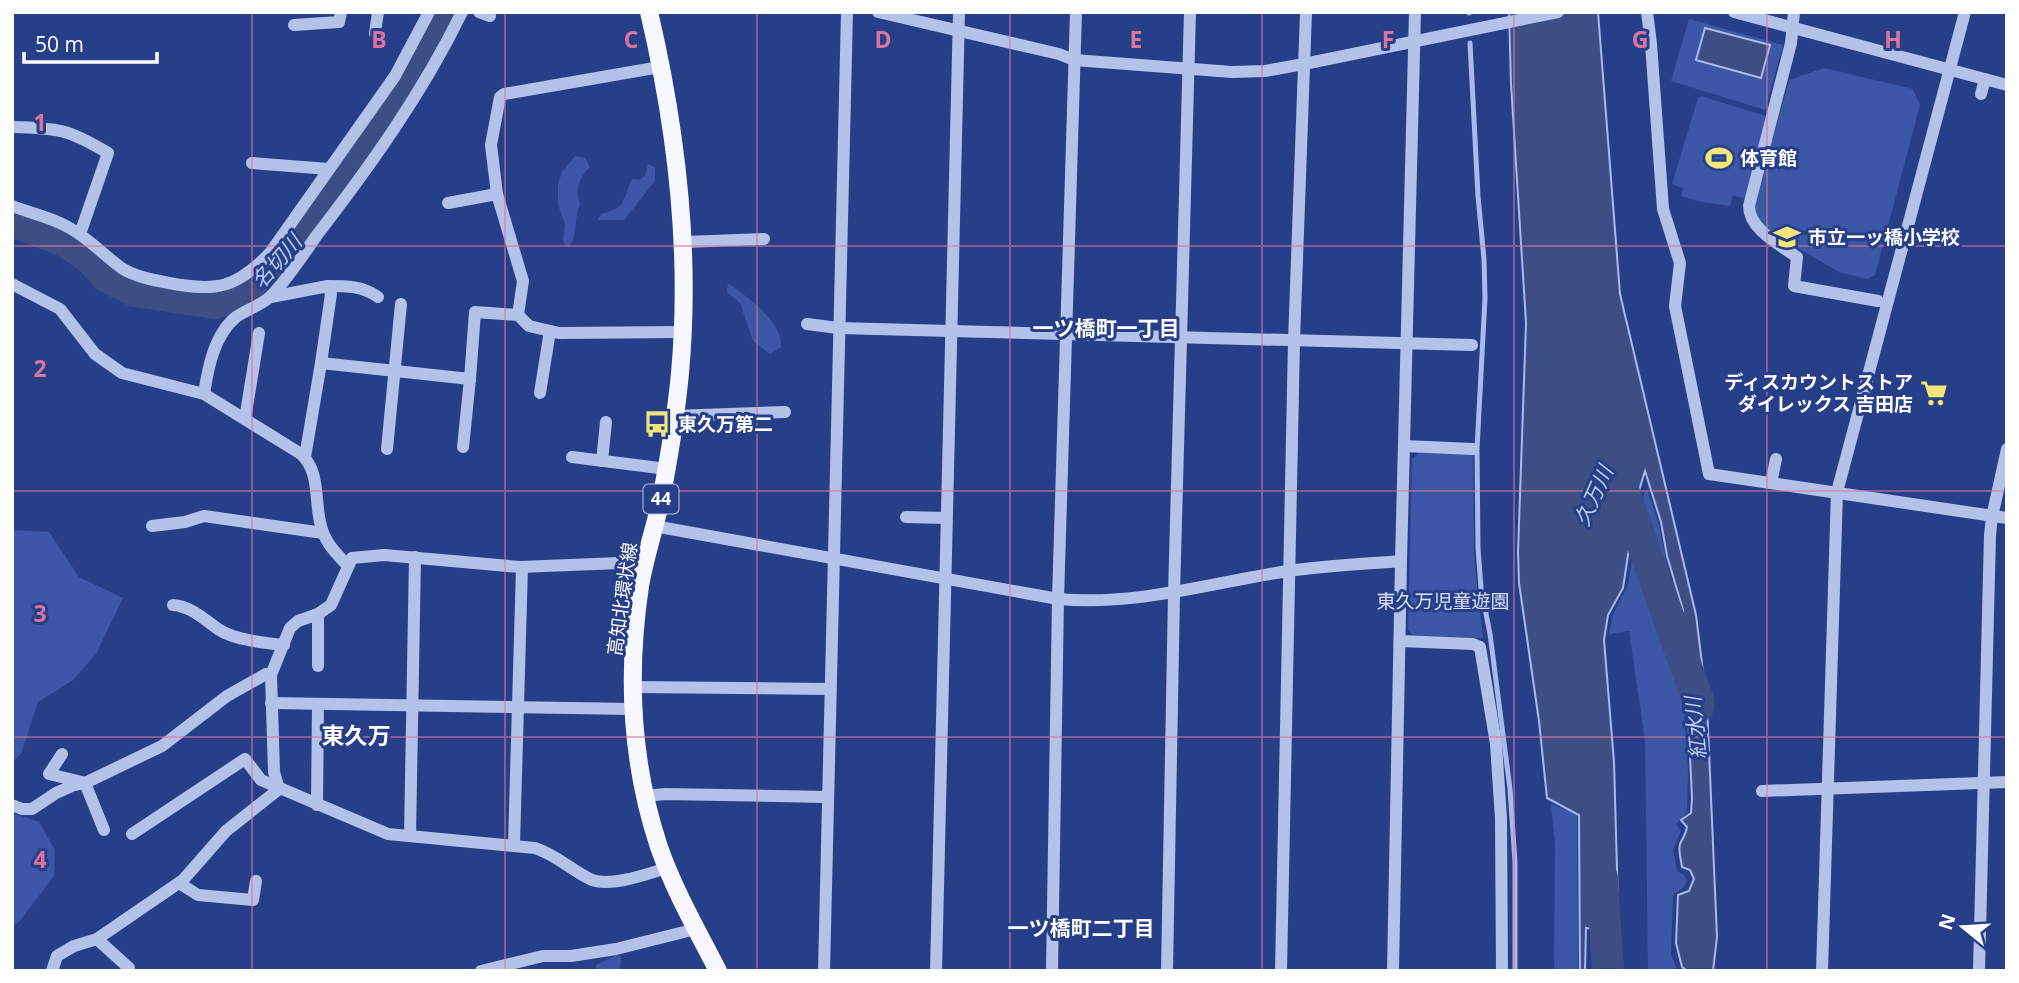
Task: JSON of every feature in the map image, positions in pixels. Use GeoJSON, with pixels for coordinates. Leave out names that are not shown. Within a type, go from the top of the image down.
{"type":"FeatureCollection","features":[{"type":"Feature","properties":{"kind":"main road","name":"高知北環状線"},"geometry":{"type":"LineString","coordinates":[[649,12],[681,201],[684,242],[682,332],[667,469],[645,562],[637,610],[633,709],[645,796],[667,868],[718,971]]}},
{"type":"Feature","properties":{"kind":"street"},"geometry":{"type":"LineString","coordinates":[[294,25],[339,22],[341,12]]}},
{"type":"Feature","properties":{"kind":"street"},"geometry":{"type":"LineString","coordinates":[[375,33],[378,12]]}},
{"type":"Feature","properties":{"kind":"street"},"geometry":{"type":"LineString","coordinates":[[12,206],[65,225],[121,268],[144,278],[198,288],[214,287],[250,274],[270,253],[395,76],[429,12]]}},
{"type":"Feature","properties":{"kind":"street"},"geometry":{"type":"LineString","coordinates":[[271,297],[348,196],[410,105],[462,12]]}},
{"type":"Feature","properties":{"kind":"street"},"geometry":{"type":"LineString","coordinates":[[824,971],[847,12]]}},
{"type":"Feature","properties":{"kind":"street"},"geometry":{"type":"LineString","coordinates":[[878,12],[1015,43],[1074,60],[1231,72],[1265,71],[1304,64],[1558,12]]}},
{"type":"Feature","properties":{"kind":"street"},"geometry":{"type":"LineString","coordinates":[[936,971],[959,12]]}},
{"type":"Feature","properties":{"kind":"street"},"geometry":{"type":"LineString","coordinates":[[1052,971],[1058,599],[1076,12]]}},
{"type":"Feature","properties":{"kind":"street"},"geometry":{"type":"LineString","coordinates":[[1167,971],[1190,12]]}},
{"type":"Feature","properties":{"kind":"street"},"geometry":{"type":"LineString","coordinates":[[1281,971],[1288,571],[1306,12]]}},
{"type":"Feature","properties":{"kind":"street"},"geometry":{"type":"LineString","coordinates":[[1393,971],[1415,12]]}},
{"type":"Feature","properties":{"kind":"street"},"geometry":{"type":"LineString","coordinates":[[1647,12],[1663,209],[1680,263],[1675,306],[1709,474],[2007,518]]}},
{"type":"Feature","properties":{"kind":"street"},"geometry":{"type":"LineString","coordinates":[[1734,12],[2007,85]]}},
{"type":"Feature","properties":{"kind":"street"},"geometry":{"type":"LineString","coordinates":[[1794,12],[1791,43],[1749,206],[1749,216],[1754,224],[1797,257],[1794,286],[1878,301]]}},
{"type":"Feature","properties":{"kind":"street"},"geometry":{"type":"LineString","coordinates":[[1822,971],[1837,492],[1965,12]]}},
{"type":"Feature","properties":{"kind":"street"},"geometry":{"type":"LineString","coordinates":[[518,315],[523,281],[498,194],[491,145],[500,97],[504,94],[660,67]]}},
{"type":"Feature","properties":{"kind":"street"},"geometry":{"type":"LineString","coordinates":[[1981,94],[1985,79]]}},
{"type":"Feature","properties":{"kind":"street"},"geometry":{"type":"LineString","coordinates":[[12,127],[60,129],[108,153],[80,234]]}},
{"type":"Feature","properties":{"kind":"street"},"geometry":{"type":"LineString","coordinates":[[252,163],[329,169]]}},
{"type":"Feature","properties":{"kind":"street"},"geometry":{"type":"LineString","coordinates":[[447,203],[498,194]]}},
{"type":"Feature","properties":{"kind":"street"},"geometry":{"type":"LineString","coordinates":[[684,242],[764,239]]}},
{"type":"Feature","properties":{"kind":"street"},"geometry":{"type":"LineString","coordinates":[[12,284],[60,309],[95,354],[122,373],[204,394],[304,457],[312,468],[323,533],[328,544],[348,566]]}},
{"type":"Feature","properties":{"kind":"street"},"geometry":{"type":"LineString","coordinates":[[304,457],[331,295],[328,286]]}},
{"type":"Feature","properties":{"kind":"street"},"geometry":{"type":"LineString","coordinates":[[204,394],[208,369],[222,334],[234,318],[271,297],[328,286],[368,290],[378,297]]}},
{"type":"Feature","properties":{"kind":"street"},"geometry":{"type":"LineString","coordinates":[[387,449],[401,303]]}},
{"type":"Feature","properties":{"kind":"street"},"geometry":{"type":"LineString","coordinates":[[463,446],[475,312],[518,315],[529,326],[550,331],[682,332]]}},
{"type":"Feature","properties":{"kind":"street"},"geometry":{"type":"LineString","coordinates":[[807,324],[838,328],[1472,345]]}},
{"type":"Feature","properties":{"kind":"street"},"geometry":{"type":"LineString","coordinates":[[540,393],[550,331]]}},
{"type":"Feature","properties":{"kind":"street"},"geometry":{"type":"LineString","coordinates":[[245,419],[259,333]]}},
{"type":"Feature","properties":{"kind":"street"},"geometry":{"type":"LineString","coordinates":[[321,363],[470,379]]}},
{"type":"Feature","properties":{"kind":"street"},"geometry":{"type":"LineString","coordinates":[[673,416],[785,412]]}},
{"type":"Feature","properties":{"kind":"street"},"geometry":{"type":"LineString","coordinates":[[602,461],[606,422]]}},
{"type":"Feature","properties":{"kind":"street"},"geometry":{"type":"LineString","coordinates":[[1404,446],[1473,449]]}},
{"type":"Feature","properties":{"kind":"street"},"geometry":{"type":"LineString","coordinates":[[1979,971],[1992,517],[2007,449]]}},
{"type":"Feature","properties":{"kind":"street"},"geometry":{"type":"LineString","coordinates":[[572,457],[667,469]]}},
{"type":"Feature","properties":{"kind":"street"},"geometry":{"type":"LineString","coordinates":[[1771,483],[1776,459]]}},
{"type":"Feature","properties":{"kind":"street"},"geometry":{"type":"LineString","coordinates":[[152,526],[185,522],[204,516],[323,533]]}},
{"type":"Feature","properties":{"kind":"street"},"geometry":{"type":"LineString","coordinates":[[906,517],[946,518]]}},
{"type":"Feature","properties":{"kind":"street"},"geometry":{"type":"LineString","coordinates":[[653,526],[1058,599],[1084,601],[1174,594],[1288,571],[1401,561]]}},
{"type":"Feature","properties":{"kind":"street"},"geometry":{"type":"LineString","coordinates":[[279,789],[274,772],[271,675],[290,628],[298,621],[331,605],[352,558],[384,555],[522,567],[645,562]]}},
{"type":"Feature","properties":{"kind":"street"},"geometry":{"type":"LineString","coordinates":[[410,836],[415,558]]}},
{"type":"Feature","properties":{"kind":"street"},"geometry":{"type":"LineString","coordinates":[[514,844],[522,567]]}},
{"type":"Feature","properties":{"kind":"street"},"geometry":{"type":"LineString","coordinates":[[173,605],[182,606],[219,629],[257,642],[284,645]]}},
{"type":"Feature","properties":{"kind":"street"},"geometry":{"type":"LineString","coordinates":[[317,614],[318,666]]}},
{"type":"Feature","properties":{"kind":"street"},"geometry":{"type":"LineString","coordinates":[[1400,641],[1473,644],[1480,647],[1496,744],[1501,819],[1502,971]]}},
{"type":"Feature","properties":{"kind":"street"},"geometry":{"type":"LineString","coordinates":[[12,806],[32,809],[56,793],[85,783],[162,746],[227,696],[266,674],[271,675]]}},
{"type":"Feature","properties":{"kind":"street"},"geometry":{"type":"LineString","coordinates":[[633,687],[829,689]]}},
{"type":"Feature","properties":{"kind":"street"},"geometry":{"type":"LineString","coordinates":[[271,703],[633,709]]}},
{"type":"Feature","properties":{"kind":"street"},"geometry":{"type":"LineString","coordinates":[[317,805],[318,704]]}},
{"type":"Feature","properties":{"kind":"street"},"geometry":{"type":"LineString","coordinates":[[62,754],[50,774],[85,783]]}},
{"type":"Feature","properties":{"kind":"street"},"geometry":{"type":"LineString","coordinates":[[131,834],[245,759],[261,780],[388,834],[535,848],[552,854],[586,877],[602,882],[667,868]]}},
{"type":"Feature","properties":{"kind":"street"},"geometry":{"type":"LineString","coordinates":[[1762,791],[2007,782]]}},
{"type":"Feature","properties":{"kind":"street"},"geometry":{"type":"LineString","coordinates":[[85,783],[104,831]]}},
{"type":"Feature","properties":{"kind":"street"},"geometry":{"type":"LineString","coordinates":[[52,971],[57,956],[74,946],[97,939],[179,883],[226,831],[279,789]]}},
{"type":"Feature","properties":{"kind":"street"},"geometry":{"type":"LineString","coordinates":[[645,796],[665,794],[827,797]]}},
{"type":"Feature","properties":{"kind":"street"},"geometry":{"type":"LineString","coordinates":[[179,883],[198,895],[253,901],[256,881]]}},
{"type":"Feature","properties":{"kind":"street"},"geometry":{"type":"LineString","coordinates":[[481,971],[533,965],[543,956],[571,956],[616,949],[696,929]]}},
{"type":"Feature","properties":{"kind":"street"},"geometry":{"type":"LineString","coordinates":[[97,939],[129,968]]}},
{"type":"Feature","properties":{"kind":"green space"},"geometry":{"type":"Polygon","coordinates":[[[1689,19],[1783,45],[1765,110],[1671,81],[1689,19]]]}},
{"type":"Feature","properties":{"kind":"green space"},"geometry":{"type":"Polygon","coordinates":[[[1824,68],[1913,89],[1920,105],[1875,275],[1867,279],[1839,272],[1764,228],[1754,210],[1789,80],[1824,68]]]}},
{"type":"Feature","properties":{"kind":"green space","name":"体育館"},"geometry":{"type":"Polygon","coordinates":[[[1701,96],[1769,117],[1746,199],[1733,195],[1730,206],[1681,196],[1683,188],[1672,184],[1698,98],[1701,96]]]}},
{"type":"Feature","properties":{"kind":"green space"},"geometry":{"type":"Polygon","coordinates":[[[575,156],[585,158],[590,167],[579,184],[580,204],[574,238],[568,248],[563,242],[565,224],[558,205],[558,184],[562,172],[575,156]]]}},
{"type":"Feature","properties":{"kind":"green space"},"geometry":{"type":"Polygon","coordinates":[[[648,164],[655,167],[655,181],[624,220],[598,220],[601,214],[620,206],[632,179],[639,180],[645,176],[648,164]]]}},
{"type":"Feature","properties":{"kind":"green space"},"geometry":{"type":"Polygon","coordinates":[[[728,283],[770,319],[780,337],[781,347],[770,354],[753,341],[740,303],[727,292],[728,283]]]}},
{"type":"Feature","properties":{"kind":"green space","name":"東久万児童遊園"},"geometry":{"type":"Polygon","coordinates":[[[1419,453],[1473,454],[1474,558],[1483,638],[1413,635],[1408,630],[1412,459],[1419,453]]]}},
{"type":"Feature","properties":{"kind":"green space"},"geometry":{"type":"Polygon","coordinates":[[[1645,492],[1648,492],[1658,521],[1676,610],[1688,767],[1687,812],[1676,824],[1681,831],[1673,850],[1677,871],[1687,880],[1684,887],[1673,895],[1671,955],[1678,971],[1648,971],[1645,740],[1629,631],[1609,634],[1613,614],[1628,585],[1640,507],[1645,492]]]}},
{"type":"Feature","properties":{"kind":"green space"},"geometry":{"type":"Polygon","coordinates":[[[12,530],[49,532],[79,577],[123,598],[96,654],[73,680],[38,702],[21,754],[12,762],[12,530]]]}},
{"type":"Feature","properties":{"kind":"green space"},"geometry":{"type":"Polygon","coordinates":[[[1551,804],[1577,814],[1578,971],[1554,971],[1555,844],[1551,804]]]}},
{"type":"Feature","properties":{"kind":"green space"},"geometry":{"type":"Polygon","coordinates":[[[12,813],[39,822],[55,850],[54,876],[19,922],[12,926],[12,813]]]}},
{"type":"Feature","properties":{"kind":"green space"},"geometry":{"type":"Polygon","coordinates":[[[616,955],[621,956],[620,968],[629,971],[595,971],[596,965],[616,955]]]}},
{"type":"Feature","properties":{"kind":"water"},"geometry":{"type":"Polygon","coordinates":[[[1509,12],[1598,12],[1620,294],[1696,615],[1707,704],[1717,937],[1713,971],[1687,971],[1682,967],[1676,943],[1678,895],[1689,891],[1694,879],[1690,870],[1682,867],[1679,849],[1687,827],[1681,820],[1691,813],[1692,798],[1683,610],[1645,471],[1637,497],[1623,588],[1608,615],[1604,640],[1614,762],[1618,904],[1610,893],[1607,916],[1599,930],[1586,928],[1585,971],[1580,971],[1579,815],[1547,798],[1519,583],[1526,323],[1509,12]]]}},
{"type":"Feature","properties":{"kind":"water"},"geometry":{"type":"Polygon","coordinates":[[[1705,28],[1770,45],[1761,78],[1696,60],[1705,28]]]}},
{"type":"Feature","properties":{"kind":"waterway","name":"名切川"},"geometry":{"type":"LineString","coordinates":[[12,221],[65,241],[90,258],[107,277],[135,291],[214,303],[250,293],[279,265],[404,92],[446,12]]}},
{"type":"Feature","properties":{"kind":"waterway"},"geometry":{"type":"LineString","coordinates":[[1470,43],[1485,298],[1477,449],[1478,548],[1481,588],[1490,634],[1510,789],[1515,862],[1515,971]]}},
{"type":"Feature","properties":{"kind":"waterway","name":"紅水川"},"geometry":{"type":"LineString","coordinates":[[1620,481],[1698,700],[1698,707]]}},
{"type":"Feature","properties":{"kind":"waterway","name":"久万川"},"geometry":{"type":"LineString","coordinates":[[1602,878],[1608,971]]}},
{"type":"Feature","properties":{"kind":"place","name":"体育館"},"geometry":{"type":"Point","coordinates":[1719,158]}},
{"type":"Feature","properties":{"kind":"place","name":"市立一ッ橋小学校"},"geometry":{"type":"Point","coordinates":[1787,237]}},
{"type":"Feature","properties":{"kind":"place","name":"ディスカウントストア ダイレックス 吉田店"},"geometry":{"type":"Point","coordinates":[1934,393]}},
{"type":"Feature","properties":{"kind":"place","name":"東久万第二"},"geometry":{"type":"Point","coordinates":[657,424]}},
{"type":"Feature","properties":{"kind":"district","name":"一ツ橋町一丁目"},"geometry":{"type":"Point","coordinates":[1106,329]}},
{"type":"Feature","properties":{"kind":"district","name":"東久万"},"geometry":{"type":"Point","coordinates":[356,736]}},
{"type":"Feature","properties":{"kind":"district","name":"一ツ橋町二丁目"},"geometry":{"type":"Point","coordinates":[1081,929]}}]}
